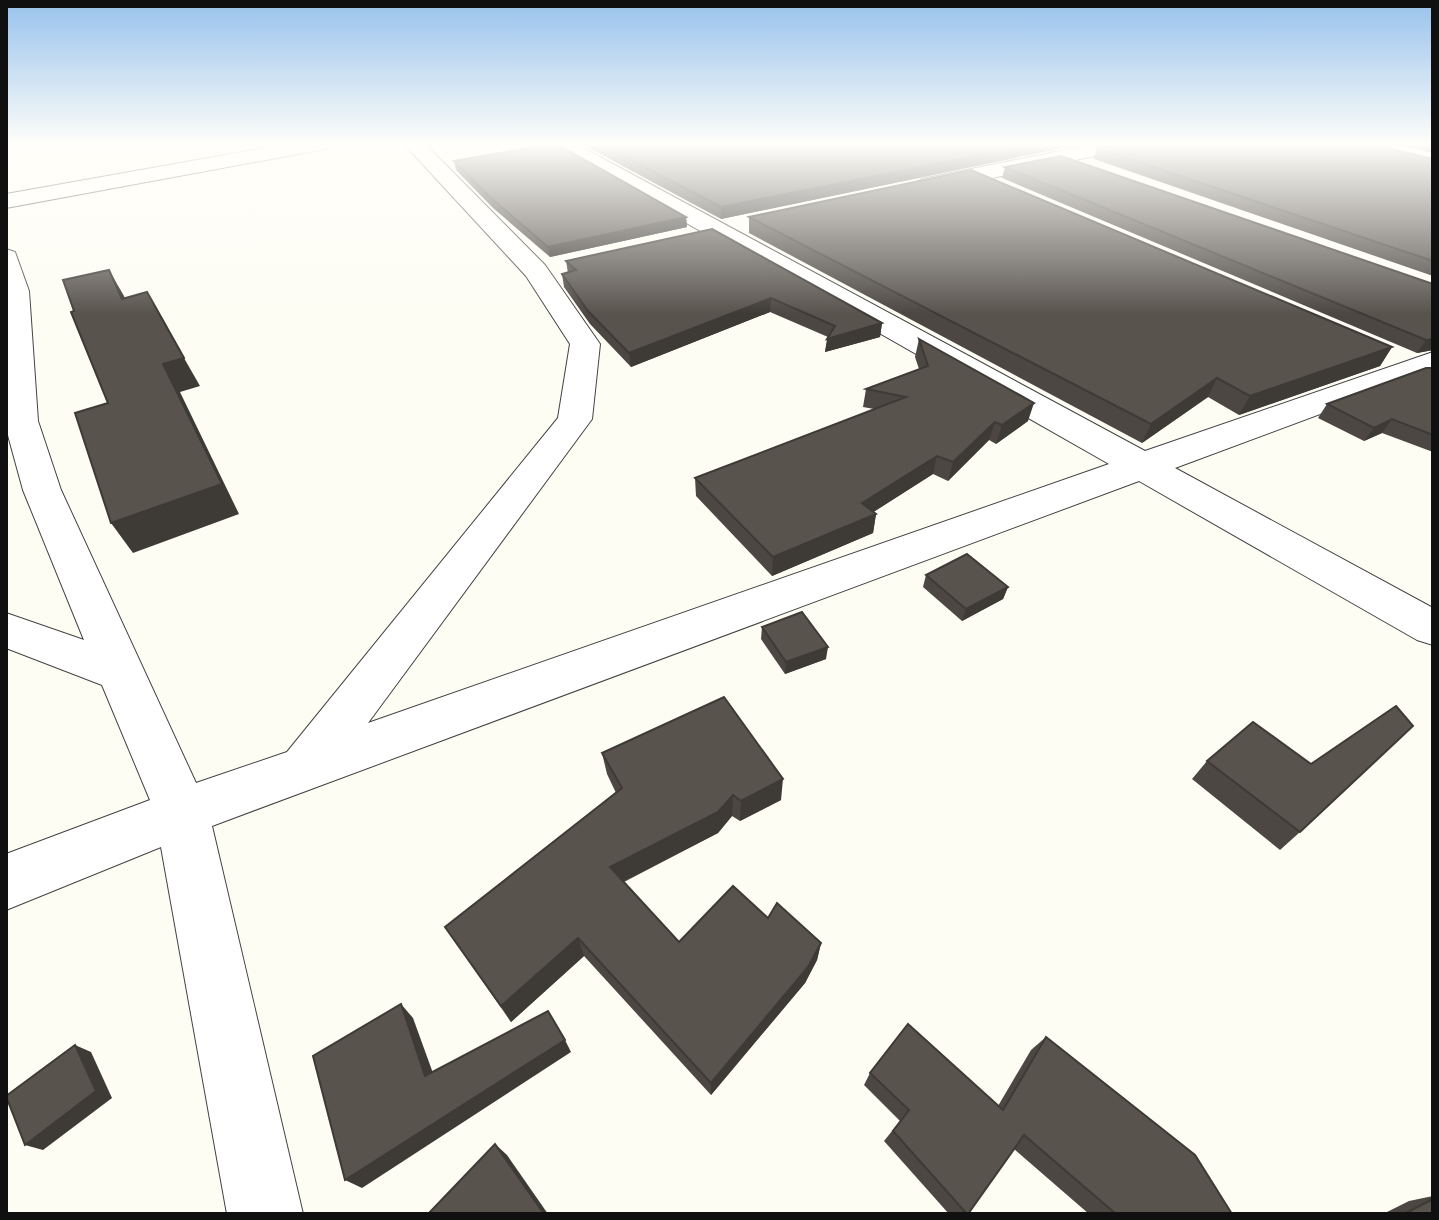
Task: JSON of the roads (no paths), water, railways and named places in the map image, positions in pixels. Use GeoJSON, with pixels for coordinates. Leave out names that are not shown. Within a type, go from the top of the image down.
{"type":"FeatureCollection","features":[{"type":"Feature","properties":{"kind":"street"},"geometry":{"type":"LineString","coordinates":[[305,768],[575,419],[585,344],[551,268],[476,200]]}},
{"type":"Feature","properties":{"kind":"street"},"geometry":{"type":"LineString","coordinates":[[663,200],[1433,628]]}},
{"type":"Feature","properties":{"kind":"street"},"geometry":{"type":"LineString","coordinates":[[6,257],[15,291],[13,354],[21,421],[42,490],[182,813],[265,1214]]}},
{"type":"Feature","properties":{"kind":"street"},"geometry":{"type":"LineString","coordinates":[[6,882],[182,813],[1143,467],[1417,364]]}},
{"type":"Feature","properties":{"kind":"street"},"geometry":{"type":"LineString","coordinates":[[6,630],[120,672]]}}]}
